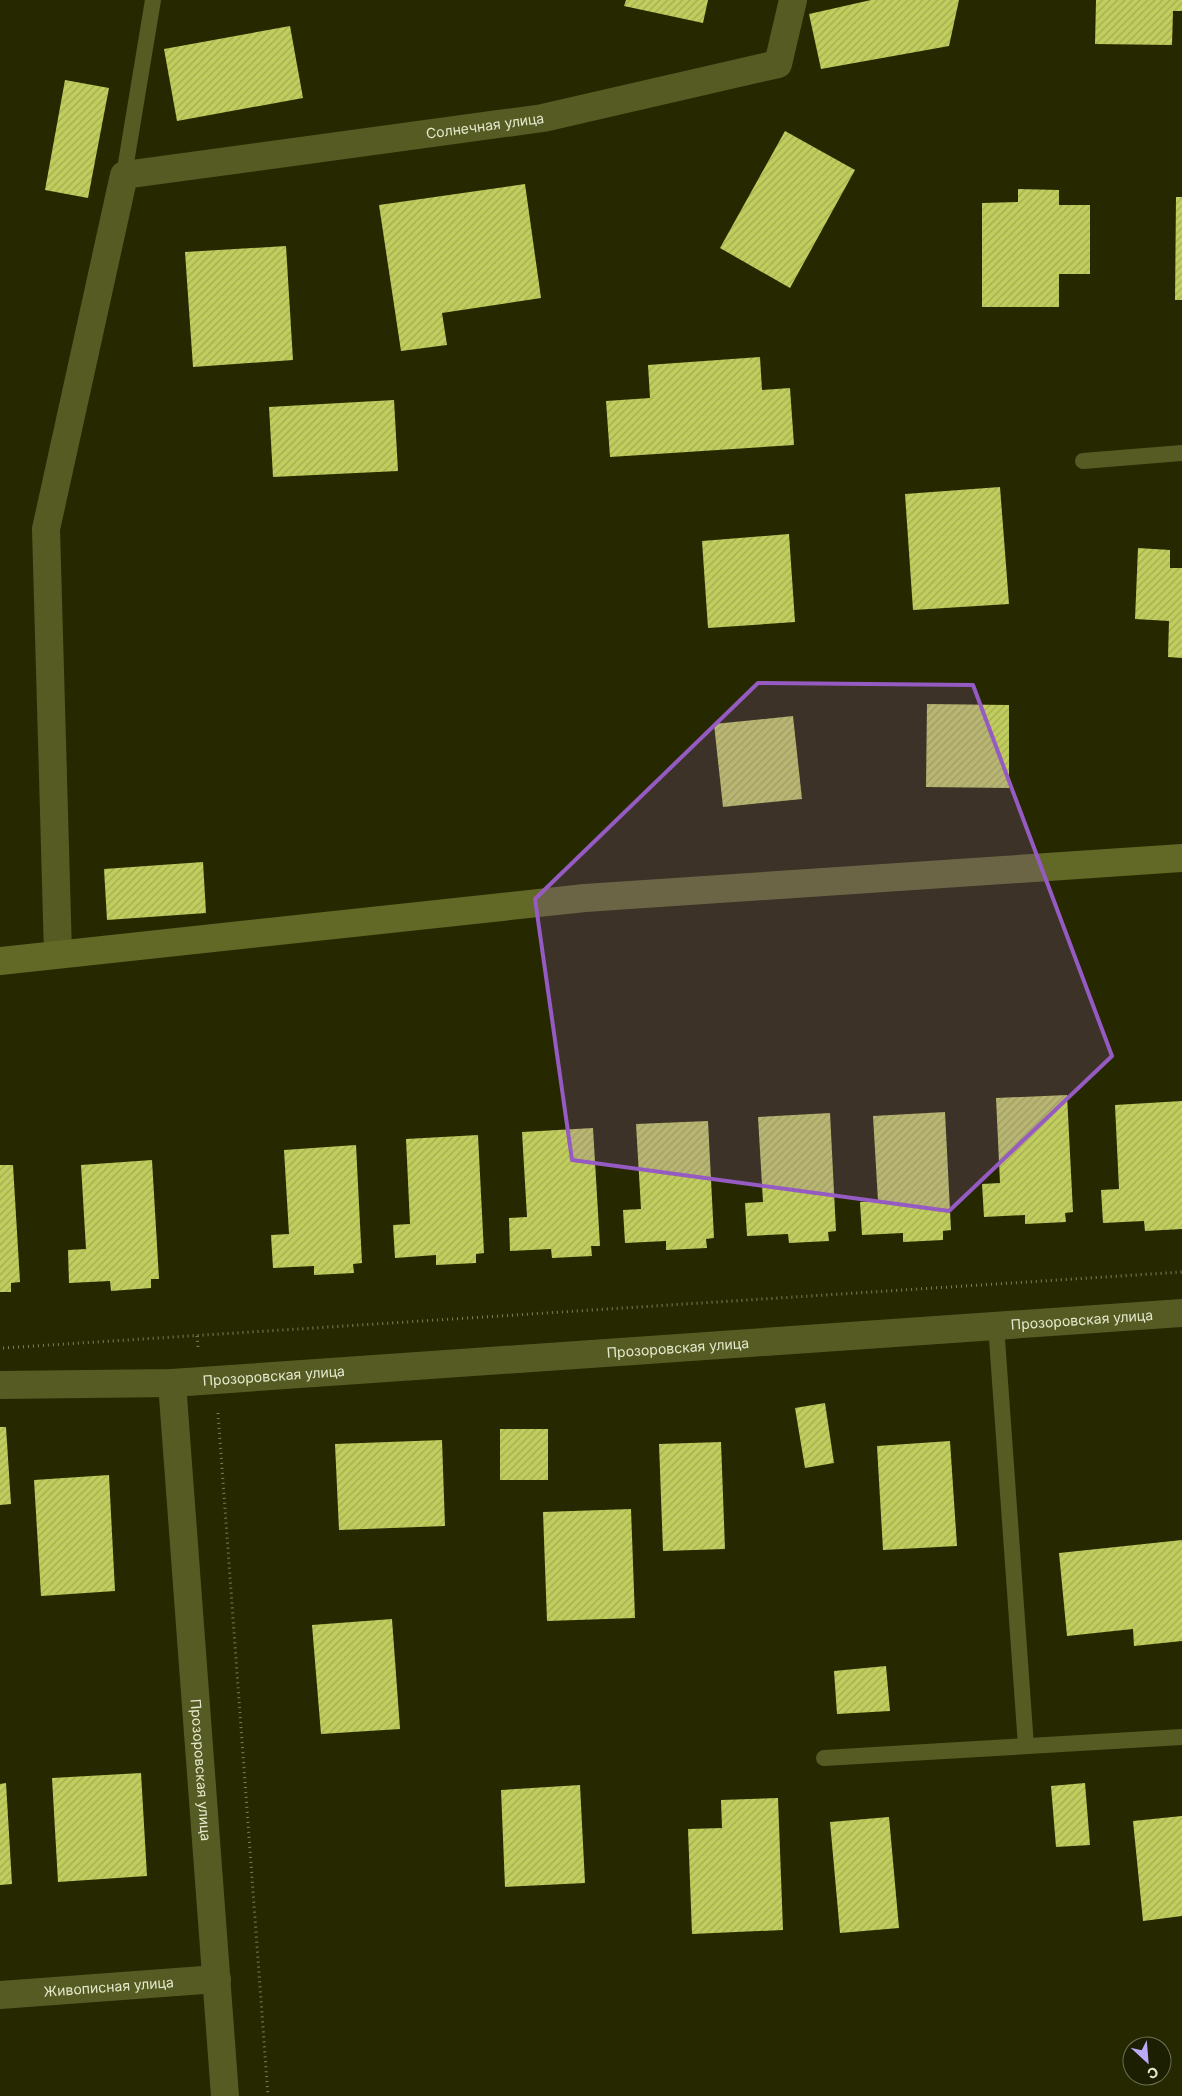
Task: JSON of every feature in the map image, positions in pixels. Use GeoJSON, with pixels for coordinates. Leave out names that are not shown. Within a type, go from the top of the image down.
{"type":"FeatureCollection","features":[{"type":"Feature","properties":{"kind":"street","name":"Солнечная улица"},"geometry":{"type":"LineString","coordinates":[[124,175],[543,118],[778,64],[793,0]]}},
{"type":"Feature","properties":{"kind":"street"},"geometry":{"type":"LineString","coordinates":[[58,954],[46,529],[124,175]]}},
{"type":"Feature","properties":{"kind":"street"},"geometry":{"type":"LineString","coordinates":[[0,961],[585,898],[1182,858]]}},
{"type":"Feature","properties":{"kind":"street","name":"Прозоровская улица"},"geometry":{"type":"LineString","coordinates":[[0,1385],[172,1383],[1182,1313]]}},
{"type":"Feature","properties":{"kind":"street","name":"Прозоровская улица"},"geometry":{"type":"LineString","coordinates":[[172,1383],[225,2096]]}},
{"type":"Feature","properties":{"kind":"street","name":"Живописная улица"},"geometry":{"type":"LineString","coordinates":[[0,1995],[217,1979]]}},
{"type":"Feature","properties":{"kind":"lane"},"geometry":{"type":"LineString","coordinates":[[124,175],[153,0]]}},
{"type":"Feature","properties":{"kind":"lane"},"geometry":{"type":"LineString","coordinates":[[1083,461],[1182,453]]}},
{"type":"Feature","properties":{"kind":"lane"},"geometry":{"type":"LineString","coordinates":[[996,1325],[1026,1746]]}},
{"type":"Feature","properties":{"kind":"lane"},"geometry":{"type":"LineString","coordinates":[[824,1758],[1182,1737]]}},
{"type":"Feature","properties":{"kind":"path"},"geometry":{"type":"LineString","coordinates":[[0,1349],[1182,1272]]}},
{"type":"Feature","properties":{"kind":"path"},"geometry":{"type":"LineString","coordinates":[[216,1380],[268,2096]]}},
{"type":"Feature","properties":{"kind":"highlighted area"},"geometry":{"type":"Polygon","coordinates":[[[758,683],[973,685],[1112,1056],[949,1211],[572,1160],[535,899],[758,683]]]}},
{"type":"Feature","properties":{"kind":"building"},"geometry":{"type":"Polygon","coordinates":[[[626,0],[708,0],[703,23],[624,6],[626,0]]]}},
{"type":"Feature","properties":{"kind":"building"},"geometry":{"type":"Polygon","coordinates":[[[871,0],[959,0],[949,46],[821,69],[809,14],[871,0]]]}},
{"type":"Feature","properties":{"kind":"building"},"geometry":{"type":"Polygon","coordinates":[[[1096,0],[1182,0],[1182,11],[1173,11],[1172,45],[1095,44],[1096,0]]]}},
{"type":"Feature","properties":{"kind":"building"},"geometry":{"type":"Polygon","coordinates":[[[290,26],[303,98],[177,121],[164,49],[290,26]]]}},
{"type":"Feature","properties":{"kind":"building"},"geometry":{"type":"Polygon","coordinates":[[[65,80],[109,88],[88,198],[45,190],[65,80]]]}},
{"type":"Feature","properties":{"kind":"building"},"geometry":{"type":"Polygon","coordinates":[[[785,131],[855,170],[790,288],[720,248],[785,131]]]}},
{"type":"Feature","properties":{"kind":"building"},"geometry":{"type":"Polygon","coordinates":[[[525,184],[541,298],[442,313],[447,345],[401,351],[379,205],[525,184]]]}},
{"type":"Feature","properties":{"kind":"building"},"geometry":{"type":"Polygon","coordinates":[[[1018,189],[1059,190],[1059,205],[1090,205],[1090,274],[1059,274],[1059,307],[982,307],[982,203],[1018,202],[1018,189]]]}},
{"type":"Feature","properties":{"kind":"building"},"geometry":{"type":"Polygon","coordinates":[[[1176,197],[1182,197],[1182,300],[1175,300],[1176,197]]]}},
{"type":"Feature","properties":{"kind":"building"},"geometry":{"type":"Polygon","coordinates":[[[286,246],[293,360],[193,367],[185,252],[286,246]]]}},
{"type":"Feature","properties":{"kind":"building"},"geometry":{"type":"Polygon","coordinates":[[[760,357],[762,390],[790,388],[794,445],[610,457],[606,401],[650,398],[648,365],[760,357]]]}},
{"type":"Feature","properties":{"kind":"building"},"geometry":{"type":"Polygon","coordinates":[[[394,400],[398,471],[273,477],[269,407],[394,400]]]}},
{"type":"Feature","properties":{"kind":"building"},"geometry":{"type":"Polygon","coordinates":[[[1000,487],[1009,604],[913,610],[905,494],[1000,487]]]}},
{"type":"Feature","properties":{"kind":"building"},"geometry":{"type":"Polygon","coordinates":[[[789,534],[795,622],[708,628],[702,541],[789,534]]]}},
{"type":"Feature","properties":{"kind":"building"},"geometry":{"type":"Polygon","coordinates":[[[1138,548],[1170,550],[1170,568],[1182,568],[1182,658],[1168,657],[1169,621],[1135,619],[1138,548]]]}},
{"type":"Feature","properties":{"kind":"building"},"geometry":{"type":"Polygon","coordinates":[[[927,704],[1009,705],[1009,788],[926,787],[927,704]]]}},
{"type":"Feature","properties":{"kind":"building"},"geometry":{"type":"Polygon","coordinates":[[[793,716],[802,799],[723,807],[714,724],[793,716]]]}},
{"type":"Feature","properties":{"kind":"building"},"geometry":{"type":"Polygon","coordinates":[[[203,862],[206,913],[107,920],[104,869],[203,862]]]}},
{"type":"Feature","properties":{"kind":"building"},"geometry":{"type":"Polygon","coordinates":[[[1067,1095],[1073,1212],[1065,1213],[1066,1222],[1025,1224],[1025,1215],[984,1217],[982,1184],[1000,1183],[996,1098],[1067,1095]]]}},
{"type":"Feature","properties":{"kind":"building"},"geometry":{"type":"Polygon","coordinates":[[[1182,1101],[1182,1229],[1145,1231],[1144,1221],[1103,1223],[1101,1190],[1119,1189],[1115,1105],[1182,1101]]]}},
{"type":"Feature","properties":{"kind":"building"},"geometry":{"type":"Polygon","coordinates":[[[945,1112],[951,1230],[943,1231],[943,1240],[903,1242],[903,1233],[862,1235],[860,1202],[878,1201],[873,1116],[945,1112]]]}},
{"type":"Feature","properties":{"kind":"building"},"geometry":{"type":"Polygon","coordinates":[[[830,1113],[836,1231],[828,1232],[829,1241],[789,1243],[788,1234],[747,1236],[745,1203],[763,1202],[758,1117],[830,1113]]]}},
{"type":"Feature","properties":{"kind":"building"},"geometry":{"type":"Polygon","coordinates":[[[708,1121],[714,1238],[706,1239],[707,1248],[666,1250],[666,1241],[625,1243],[623,1210],[641,1209],[636,1124],[708,1121]]]}},
{"type":"Feature","properties":{"kind":"building"},"geometry":{"type":"Polygon","coordinates":[[[593,1128],[600,1246],[591,1246],[592,1256],[552,1258],[551,1249],[510,1251],[509,1218],[527,1217],[522,1132],[593,1128]]]}},
{"type":"Feature","properties":{"kind":"building"},"geometry":{"type":"Polygon","coordinates":[[[478,1135],[484,1253],[476,1254],[476,1263],[436,1265],[436,1255],[395,1258],[393,1225],[410,1224],[406,1139],[478,1135]]]}},
{"type":"Feature","properties":{"kind":"building"},"geometry":{"type":"Polygon","coordinates":[[[356,1145],[362,1263],[353,1264],[354,1273],[314,1275],[314,1266],[273,1268],[271,1235],[289,1234],[284,1150],[356,1145]]]}},
{"type":"Feature","properties":{"kind":"building"},"geometry":{"type":"Polygon","coordinates":[[[152,1160],[159,1279],[151,1279],[151,1288],[111,1291],[110,1281],[69,1283],[68,1250],[86,1249],[81,1165],[152,1160]]]}},
{"type":"Feature","properties":{"kind":"building"},"geometry":{"type":"Polygon","coordinates":[[[0,1165],[13,1165],[20,1282],[11,1283],[11,1292],[0,1292],[0,1165]]]}},
{"type":"Feature","properties":{"kind":"building"},"geometry":{"type":"Polygon","coordinates":[[[825,1403],[834,1463],[805,1468],[795,1408],[825,1403]]]}},
{"type":"Feature","properties":{"kind":"building"},"geometry":{"type":"Polygon","coordinates":[[[0,1427],[6,1427],[11,1504],[0,1505],[0,1427]]]}},
{"type":"Feature","properties":{"kind":"building"},"geometry":{"type":"Polygon","coordinates":[[[500,1429],[548,1429],[548,1480],[500,1480],[500,1429]]]}},
{"type":"Feature","properties":{"kind":"building"},"geometry":{"type":"Polygon","coordinates":[[[442,1440],[445,1526],[339,1530],[335,1444],[442,1440]]]}},
{"type":"Feature","properties":{"kind":"building"},"geometry":{"type":"Polygon","coordinates":[[[950,1441],[957,1546],[883,1550],[877,1446],[950,1441]]]}},
{"type":"Feature","properties":{"kind":"building"},"geometry":{"type":"Polygon","coordinates":[[[721,1442],[725,1549],[663,1551],[659,1444],[721,1442]]]}},
{"type":"Feature","properties":{"kind":"building"},"geometry":{"type":"Polygon","coordinates":[[[109,1475],[115,1591],[41,1596],[34,1480],[109,1475]]]}},
{"type":"Feature","properties":{"kind":"building"},"geometry":{"type":"Polygon","coordinates":[[[631,1509],[635,1618],[547,1621],[543,1512],[631,1509]]]}},
{"type":"Feature","properties":{"kind":"building"},"geometry":{"type":"Polygon","coordinates":[[[1182,1540],[1182,1641],[1134,1646],[1133,1629],[1067,1636],[1059,1553],[1182,1540]]]}},
{"type":"Feature","properties":{"kind":"building"},"geometry":{"type":"Polygon","coordinates":[[[392,1619],[400,1729],[321,1734],[312,1625],[392,1619]]]}},
{"type":"Feature","properties":{"kind":"building"},"geometry":{"type":"Polygon","coordinates":[[[886,1666],[890,1711],[837,1714],[834,1671],[886,1666]]]}},
{"type":"Feature","properties":{"kind":"building"},"geometry":{"type":"Polygon","coordinates":[[[141,1773],[147,1876],[58,1882],[52,1778],[141,1773]]]}},
{"type":"Feature","properties":{"kind":"building"},"geometry":{"type":"Polygon","coordinates":[[[6,1783],[12,1884],[0,1885],[0,1784],[6,1783]]]}},
{"type":"Feature","properties":{"kind":"building"},"geometry":{"type":"Polygon","coordinates":[[[1085,1783],[1090,1845],[1056,1847],[1051,1786],[1085,1783]]]}},
{"type":"Feature","properties":{"kind":"building"},"geometry":{"type":"Polygon","coordinates":[[[580,1785],[585,1883],[505,1887],[501,1790],[580,1785]]]}},
{"type":"Feature","properties":{"kind":"building"},"geometry":{"type":"Polygon","coordinates":[[[778,1798],[783,1930],[692,1934],[688,1829],[722,1828],[721,1800],[778,1798]]]}},
{"type":"Feature","properties":{"kind":"building"},"geometry":{"type":"Polygon","coordinates":[[[1182,1816],[1182,1916],[1143,1921],[1133,1821],[1182,1816]]]}},
{"type":"Feature","properties":{"kind":"building"},"geometry":{"type":"Polygon","coordinates":[[[889,1817],[899,1928],[840,1933],[830,1822],[889,1817]]]}}]}
